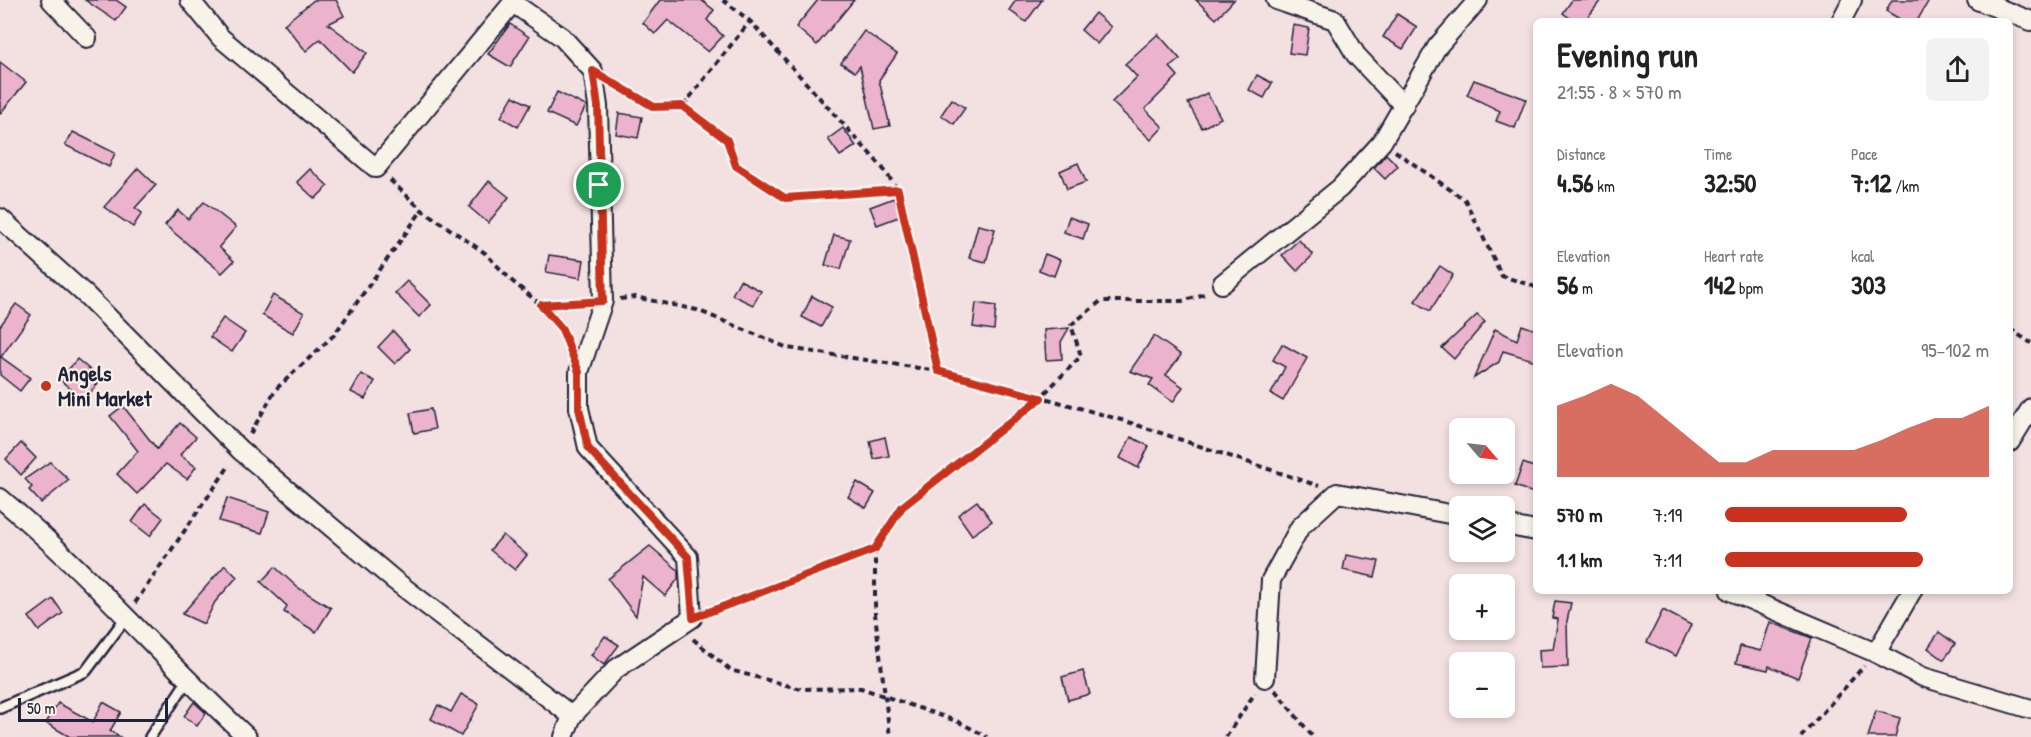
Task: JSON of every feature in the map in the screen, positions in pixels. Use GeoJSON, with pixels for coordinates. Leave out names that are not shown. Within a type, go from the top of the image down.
{"type":"FeatureCollection","features":[{"type":"Feature","properties":{"kind":"street"},"geometry":{"type":"LineString","coordinates":[[51,0],[87,38]]}},
{"type":"Feature","properties":{"kind":"street"},"geometry":{"type":"LineString","coordinates":[[190,0],[221,38],[376,168],[514,1],[562,38],[593,71],[598,106],[603,301],[579,372],[579,408],[588,448],[688,557],[686,623],[627,660],[572,716],[564,737]]}},
{"type":"Feature","properties":{"kind":"street"},"geometry":{"type":"LineString","coordinates":[[1276,0],[1335,20],[1356,55],[1404,106]]}},
{"type":"Feature","properties":{"kind":"street"},"geometry":{"type":"LineString","coordinates":[[1222,284],[1340,188],[1382,142],[1437,47],[1478,0]]}},
{"type":"Feature","properties":{"kind":"street"},"geometry":{"type":"LineString","coordinates":[[1843,18],[1852,0]]}},
{"type":"Feature","properties":{"kind":"street"},"geometry":{"type":"LineString","coordinates":[[1977,0],[2031,21]]}},
{"type":"Feature","properties":{"kind":"street"},"geometry":{"type":"LineString","coordinates":[[0,218],[87,296],[240,450],[394,580],[572,716]]}},
{"type":"Feature","properties":{"kind":"street"},"geometry":{"type":"LineString","coordinates":[[2013,437],[2031,408]]}},
{"type":"Feature","properties":{"kind":"street"},"geometry":{"type":"LineString","coordinates":[[1265,678],[1270,628],[1271,580],[1300,527],[1337,493],[1449,514]]}},
{"type":"Feature","properties":{"kind":"street"},"geometry":{"type":"LineString","coordinates":[[0,498],[45,535],[187,681],[248,737]]}},
{"type":"Feature","properties":{"kind":"street"},"geometry":{"type":"LineString","coordinates":[[1515,527],[1533,530]]}},
{"type":"Feature","properties":{"kind":"street"},"geometry":{"type":"LineString","coordinates":[[1737,594],[1876,653],[1923,677],[2031,709]]}},
{"type":"Feature","properties":{"kind":"street"},"geometry":{"type":"LineString","coordinates":[[1876,653],[1910,594]]}},
{"type":"Feature","properties":{"kind":"lane"},"geometry":{"type":"LineString","coordinates":[[0,708],[86,671],[125,619]]}},
{"type":"Feature","properties":{"kind":"lane"},"geometry":{"type":"LineString","coordinates":[[150,737],[187,681]]}},
{"type":"Feature","properties":{"kind":"path"},"geometry":{"type":"LineString","coordinates":[[723,0],[750,21],[882,167],[898,190],[938,371]]}},
{"type":"Feature","properties":{"kind":"path"},"geometry":{"type":"LineString","coordinates":[[682,106],[750,21]]}},
{"type":"Feature","properties":{"kind":"path"},"geometry":{"type":"LineString","coordinates":[[593,71],[654,107],[682,106],[727,140],[736,166],[785,198],[898,190]]}},
{"type":"Feature","properties":{"kind":"path"},"geometry":{"type":"LineString","coordinates":[[1382,142],[1465,200],[1502,276],[1533,286]]}},
{"type":"Feature","properties":{"kind":"path"},"geometry":{"type":"LineString","coordinates":[[376,168],[422,210],[485,253],[512,281],[541,305],[562,329],[579,372]]}},
{"type":"Feature","properties":{"kind":"path"},"geometry":{"type":"LineString","coordinates":[[125,619],[240,450],[276,388],[334,335],[422,210]]}},
{"type":"Feature","properties":{"kind":"path"},"geometry":{"type":"LineString","coordinates":[[890,737],[875,614],[875,549],[902,507],[1041,398],[1081,356],[1071,325],[1101,301],[1182,301],[1207,294],[1222,284]]}},
{"type":"Feature","properties":{"kind":"path"},"geometry":{"type":"LineString","coordinates":[[541,305],[635,297],[687,308],[789,348],[938,371],[1125,421],[1337,493]]}},
{"type":"Feature","properties":{"kind":"path"},"geometry":{"type":"LineString","coordinates":[[2013,331],[2031,343]]}},
{"type":"Feature","properties":{"kind":"path"},"geometry":{"type":"LineString","coordinates":[[875,549],[686,623],[730,670],[801,689],[861,688],[887,699],[959,722],[987,737]]}},
{"type":"Feature","properties":{"kind":"path"},"geometry":{"type":"LineString","coordinates":[[1801,737],[1876,653]]}},
{"type":"Feature","properties":{"kind":"path"},"geometry":{"type":"LineString","coordinates":[[1226,737],[1265,678],[1313,737]]}},
{"type":"Feature","properties":{"kind":"building"},"geometry":{"type":"Polygon","coordinates":[[[85,0],[116,0],[126,7],[116,21],[85,0]]]}},
{"type":"Feature","properties":{"kind":"building"},"geometry":{"type":"Polygon","coordinates":[[[314,0],[336,0],[344,16],[328,24],[367,53],[352,72],[320,39],[306,51],[284,24],[314,0]]]}},
{"type":"Feature","properties":{"kind":"building"},"geometry":{"type":"Polygon","coordinates":[[[660,0],[701,0],[714,10],[707,20],[723,36],[708,52],[668,20],[655,34],[643,23],[660,0]]]}},
{"type":"Feature","properties":{"kind":"building"},"geometry":{"type":"Polygon","coordinates":[[[818,0],[854,0],[817,45],[796,27],[818,0]]]}},
{"type":"Feature","properties":{"kind":"building"},"geometry":{"type":"Polygon","coordinates":[[[1016,0],[1042,0],[1026,22],[1009,10],[1016,0]]]}},
{"type":"Feature","properties":{"kind":"building"},"geometry":{"type":"Polygon","coordinates":[[[1196,0],[1234,0],[1216,19],[1196,0]]]}},
{"type":"Feature","properties":{"kind":"building"},"geometry":{"type":"Polygon","coordinates":[[[1572,0],[1601,0],[1587,18],[1570,18],[1563,13],[1572,0]]]}},
{"type":"Feature","properties":{"kind":"building"},"geometry":{"type":"Polygon","coordinates":[[[1892,0],[1929,0],[1919,18],[1898,18],[1886,11],[1892,0]]]}},
{"type":"Feature","properties":{"kind":"building"},"geometry":{"type":"Polygon","coordinates":[[[1095,13],[1111,27],[1097,44],[1081,30],[1095,13]]]}},
{"type":"Feature","properties":{"kind":"building"},"geometry":{"type":"Polygon","coordinates":[[[1397,14],[1417,27],[1403,49],[1383,37],[1397,14]]]}},
{"type":"Feature","properties":{"kind":"building"},"geometry":{"type":"Polygon","coordinates":[[[510,24],[529,37],[510,67],[488,54],[510,24]]]}},
{"type":"Feature","properties":{"kind":"building"},"geometry":{"type":"Polygon","coordinates":[[[1293,25],[1309,28],[1305,55],[1289,53],[1293,25]]]}},
{"type":"Feature","properties":{"kind":"building"},"geometry":{"type":"Polygon","coordinates":[[[864,31],[897,54],[879,80],[890,126],[874,129],[860,66],[855,72],[841,63],[864,31]]]}},
{"type":"Feature","properties":{"kind":"building"},"geometry":{"type":"Polygon","coordinates":[[[1158,34],[1180,59],[1170,67],[1178,76],[1145,109],[1163,127],[1151,140],[1112,102],[1137,77],[1125,64],[1158,34]]]}},
{"type":"Feature","properties":{"kind":"building"},"geometry":{"type":"Polygon","coordinates":[[[0,62],[26,82],[0,114],[0,62]]]}},
{"type":"Feature","properties":{"kind":"building"},"geometry":{"type":"Polygon","coordinates":[[[1257,75],[1272,83],[1264,98],[1249,90],[1257,75]]]}},
{"type":"Feature","properties":{"kind":"building"},"geometry":{"type":"Polygon","coordinates":[[[1474,80],[1526,99],[1515,128],[1496,121],[1500,111],[1467,95],[1474,80]]]}},
{"type":"Feature","properties":{"kind":"building"},"geometry":{"type":"Polygon","coordinates":[[[557,92],[586,106],[576,126],[547,113],[557,92]]]}},
{"type":"Feature","properties":{"kind":"building"},"geometry":{"type":"Polygon","coordinates":[[[1207,93],[1221,118],[1202,128],[1188,103],[1207,93]]]}},
{"type":"Feature","properties":{"kind":"building"},"geometry":{"type":"Polygon","coordinates":[[[513,96],[530,105],[518,127],[501,117],[513,96]]]}},
{"type":"Feature","properties":{"kind":"building"},"geometry":{"type":"Polygon","coordinates":[[[952,99],[965,108],[954,124],[941,115],[952,99]]]}},
{"type":"Feature","properties":{"kind":"building"},"geometry":{"type":"Polygon","coordinates":[[[619,113],[642,117],[638,138],[616,134],[619,113]]]}},
{"type":"Feature","properties":{"kind":"building"},"geometry":{"type":"Polygon","coordinates":[[[843,128],[856,146],[840,156],[828,139],[843,128]]]}},
{"type":"Feature","properties":{"kind":"building"},"geometry":{"type":"Polygon","coordinates":[[[73,132],[115,153],[109,167],[65,145],[73,132]]]}},
{"type":"Feature","properties":{"kind":"building"},"geometry":{"type":"Polygon","coordinates":[[[1386,154],[1398,166],[1385,179],[1374,168],[1386,154]]]}},
{"type":"Feature","properties":{"kind":"building"},"geometry":{"type":"Polygon","coordinates":[[[1078,163],[1086,182],[1067,189],[1060,171],[1078,163]]]}},
{"type":"Feature","properties":{"kind":"building"},"geometry":{"type":"Polygon","coordinates":[[[138,168],[156,185],[135,208],[142,213],[133,227],[104,207],[138,168]]]}},
{"type":"Feature","properties":{"kind":"building"},"geometry":{"type":"Polygon","coordinates":[[[310,169],[328,186],[315,199],[297,182],[310,169]]]}},
{"type":"Feature","properties":{"kind":"building"},"geometry":{"type":"Polygon","coordinates":[[[489,181],[509,197],[488,223],[469,207],[489,181]]]}},
{"type":"Feature","properties":{"kind":"building"},"geometry":{"type":"Polygon","coordinates":[[[894,198],[901,216],[877,225],[870,207],[894,198]]]}},
{"type":"Feature","properties":{"kind":"building"},"geometry":{"type":"Polygon","coordinates":[[[204,202],[236,227],[219,247],[234,261],[222,273],[165,225],[178,210],[188,219],[204,202]]]}},
{"type":"Feature","properties":{"kind":"building"},"geometry":{"type":"Polygon","coordinates":[[[1069,217],[1088,224],[1083,239],[1064,232],[1069,217]]]}},
{"type":"Feature","properties":{"kind":"building"},"geometry":{"type":"Polygon","coordinates":[[[978,225],[995,229],[986,262],[969,258],[978,225]]]}},
{"type":"Feature","properties":{"kind":"building"},"geometry":{"type":"Polygon","coordinates":[[[834,235],[850,239],[841,269],[825,265],[834,235]]]}},
{"type":"Feature","properties":{"kind":"building"},"geometry":{"type":"Polygon","coordinates":[[[1299,240],[1313,255],[1297,271],[1282,255],[1299,240]]]}},
{"type":"Feature","properties":{"kind":"building"},"geometry":{"type":"Polygon","coordinates":[[[1045,254],[1060,260],[1054,276],[1039,270],[1045,254]]]}},
{"type":"Feature","properties":{"kind":"building"},"geometry":{"type":"Polygon","coordinates":[[[549,255],[584,260],[581,278],[546,272],[549,255]]]}},
{"type":"Feature","properties":{"kind":"building"},"geometry":{"type":"Polygon","coordinates":[[[1440,266],[1453,275],[1430,311],[1415,301],[1440,266]]]}},
{"type":"Feature","properties":{"kind":"building"},"geometry":{"type":"Polygon","coordinates":[[[740,280],[761,291],[753,305],[732,295],[740,280]]]}},
{"type":"Feature","properties":{"kind":"building"},"geometry":{"type":"Polygon","coordinates":[[[407,281],[431,305],[419,317],[395,293],[407,281]]]}},
{"type":"Feature","properties":{"kind":"building"},"geometry":{"type":"Polygon","coordinates":[[[273,295],[304,313],[293,333],[262,315],[273,295]]]}},
{"type":"Feature","properties":{"kind":"building"},"geometry":{"type":"Polygon","coordinates":[[[812,296],[832,307],[821,327],[802,317],[812,296]]]}},
{"type":"Feature","properties":{"kind":"building"},"geometry":{"type":"Polygon","coordinates":[[[976,303],[996,306],[994,330],[973,327],[976,303]]]}},
{"type":"Feature","properties":{"kind":"building"},"geometry":{"type":"Polygon","coordinates":[[[16,304],[31,315],[1,357],[30,378],[20,391],[0,375],[0,326],[16,304]]]}},
{"type":"Feature","properties":{"kind":"building"},"geometry":{"type":"Polygon","coordinates":[[[1477,315],[1485,322],[1454,359],[1442,348],[1477,315]]]}},
{"type":"Feature","properties":{"kind":"building"},"geometry":{"type":"Polygon","coordinates":[[[223,318],[245,333],[232,352],[210,337],[223,318]]]}},
{"type":"Feature","properties":{"kind":"building"},"geometry":{"type":"Polygon","coordinates":[[[1522,325],[1533,329],[1533,360],[1503,351],[1499,362],[1474,378],[1495,329],[1517,340],[1522,325]]]}},
{"type":"Feature","properties":{"kind":"building"},"geometry":{"type":"Polygon","coordinates":[[[1069,328],[1061,342],[1062,359],[1046,360],[1044,330],[1069,328]]]}},
{"type":"Feature","properties":{"kind":"building"},"geometry":{"type":"Polygon","coordinates":[[[393,331],[410,349],[395,364],[378,347],[393,331]]]}},
{"type":"Feature","properties":{"kind":"building"},"geometry":{"type":"Polygon","coordinates":[[[1154,336],[1181,355],[1166,375],[1183,387],[1173,402],[1149,385],[1153,379],[1130,371],[1154,336]]]}},
{"type":"Feature","properties":{"kind":"building"},"geometry":{"type":"Polygon","coordinates":[[[1282,344],[1307,358],[1283,401],[1271,394],[1285,367],[1273,360],[1282,344]]]}},
{"type":"Feature","properties":{"kind":"building"},"geometry":{"type":"Polygon","coordinates":[[[77,359],[101,379],[87,397],[80,397],[60,380],[77,359]]]}},
{"type":"Feature","properties":{"kind":"building"},"geometry":{"type":"Polygon","coordinates":[[[361,374],[375,381],[365,399],[351,392],[361,374]]]}},
{"type":"Feature","properties":{"kind":"building"},"geometry":{"type":"Polygon","coordinates":[[[123,406],[157,449],[180,423],[196,437],[180,455],[196,467],[187,479],[166,464],[137,494],[117,474],[138,451],[110,416],[123,406]]]}},
{"type":"Feature","properties":{"kind":"building"},"geometry":{"type":"Polygon","coordinates":[[[431,409],[435,429],[414,433],[410,413],[431,409]]]}},
{"type":"Feature","properties":{"kind":"building"},"geometry":{"type":"Polygon","coordinates":[[[885,437],[889,456],[874,459],[870,441],[885,437]]]}},
{"type":"Feature","properties":{"kind":"building"},"geometry":{"type":"Polygon","coordinates":[[[1131,437],[1149,446],[1138,468],[1120,458],[1131,437]]]}},
{"type":"Feature","properties":{"kind":"building"},"geometry":{"type":"Polygon","coordinates":[[[21,443],[36,458],[21,475],[6,459],[21,443]]]}},
{"type":"Feature","properties":{"kind":"building"},"geometry":{"type":"Polygon","coordinates":[[[50,462],[69,480],[41,503],[29,490],[32,487],[25,479],[50,462]]]}},
{"type":"Feature","properties":{"kind":"building"},"geometry":{"type":"Polygon","coordinates":[[[1523,463],[1533,467],[1533,493],[1515,486],[1523,463]]]}},
{"type":"Feature","properties":{"kind":"building"},"geometry":{"type":"Polygon","coordinates":[[[857,482],[875,493],[866,508],[848,497],[857,482]]]}},
{"type":"Feature","properties":{"kind":"building"},"geometry":{"type":"Polygon","coordinates":[[[227,498],[269,512],[262,533],[219,521],[227,498]]]}},
{"type":"Feature","properties":{"kind":"building"},"geometry":{"type":"Polygon","coordinates":[[[977,501],[992,521],[972,535],[958,515],[977,501]]]}},
{"type":"Feature","properties":{"kind":"building"},"geometry":{"type":"Polygon","coordinates":[[[145,504],[163,518],[150,536],[132,522],[145,504]]]}},
{"type":"Feature","properties":{"kind":"building"},"geometry":{"type":"Polygon","coordinates":[[[503,535],[527,555],[515,570],[490,550],[503,535]]]}},
{"type":"Feature","properties":{"kind":"building"},"geometry":{"type":"Polygon","coordinates":[[[650,546],[678,570],[678,579],[665,596],[643,577],[636,616],[608,579],[650,546]]]}},
{"type":"Feature","properties":{"kind":"building"},"geometry":{"type":"Polygon","coordinates":[[[1346,555],[1379,561],[1375,577],[1343,570],[1346,555]]]}},
{"type":"Feature","properties":{"kind":"building"},"geometry":{"type":"Polygon","coordinates":[[[225,565],[237,577],[215,602],[204,624],[182,614],[225,565]]]}},
{"type":"Feature","properties":{"kind":"building"},"geometry":{"type":"Polygon","coordinates":[[[275,567],[297,587],[331,608],[316,632],[284,612],[287,606],[261,582],[275,567]]]}},
{"type":"Feature","properties":{"kind":"building"},"geometry":{"type":"Polygon","coordinates":[[[53,599],[63,613],[39,631],[29,617],[53,599]]]}},
{"type":"Feature","properties":{"kind":"building"},"geometry":{"type":"Polygon","coordinates":[[[1555,601],[1571,603],[1567,621],[1568,667],[1540,668],[1539,650],[1553,649],[1558,619],[1552,618],[1555,601]]]}},
{"type":"Feature","properties":{"kind":"building"},"geometry":{"type":"Polygon","coordinates":[[[1663,610],[1691,625],[1676,656],[1647,642],[1663,610]]]}},
{"type":"Feature","properties":{"kind":"building"},"geometry":{"type":"Polygon","coordinates":[[[1770,622],[1812,638],[1798,678],[1769,666],[1768,670],[1736,663],[1740,646],[1761,651],[1770,622]]]}},
{"type":"Feature","properties":{"kind":"building"},"geometry":{"type":"Polygon","coordinates":[[[1939,632],[1955,644],[1944,660],[1928,648],[1939,632]]]}},
{"type":"Feature","properties":{"kind":"building"},"geometry":{"type":"Polygon","coordinates":[[[605,636],[619,645],[604,665],[591,655],[605,636]]]}},
{"type":"Feature","properties":{"kind":"building"},"geometry":{"type":"Polygon","coordinates":[[[1083,671],[1090,694],[1068,700],[1062,677],[1083,671]]]}},
{"type":"Feature","properties":{"kind":"building"},"geometry":{"type":"Polygon","coordinates":[[[461,694],[479,704],[461,736],[431,719],[438,705],[451,712],[461,694]]]}},
{"type":"Feature","properties":{"kind":"building"},"geometry":{"type":"Polygon","coordinates":[[[103,702],[121,712],[110,731],[120,737],[70,737],[46,723],[58,703],[93,722],[103,702]]]}},
{"type":"Feature","properties":{"kind":"building"},"geometry":{"type":"Polygon","coordinates":[[[194,702],[206,713],[197,726],[184,716],[194,702]]]}},
{"type":"Feature","properties":{"kind":"building"},"geometry":{"type":"Polygon","coordinates":[[[1876,711],[1900,718],[1895,737],[1868,737],[1876,711]]]}},
{"type":"Feature","properties":{"kind":"place","name":"Angels Mini Market"},"geometry":{"type":"Point","coordinates":[46,386]}},
{"type":"Feature","properties":{"kind":"route"},"geometry":{"type":"LineString","coordinates":[[593,71],[654,107],[682,106],[727,140],[736,166],[785,198],[898,190],[938,371],[1041,398],[902,507],[875,549],[693,618],[688,557],[588,448],[579,408],[579,372],[562,329],[541,305],[603,301],[599,185],[598,106],[593,71]]}}]}
